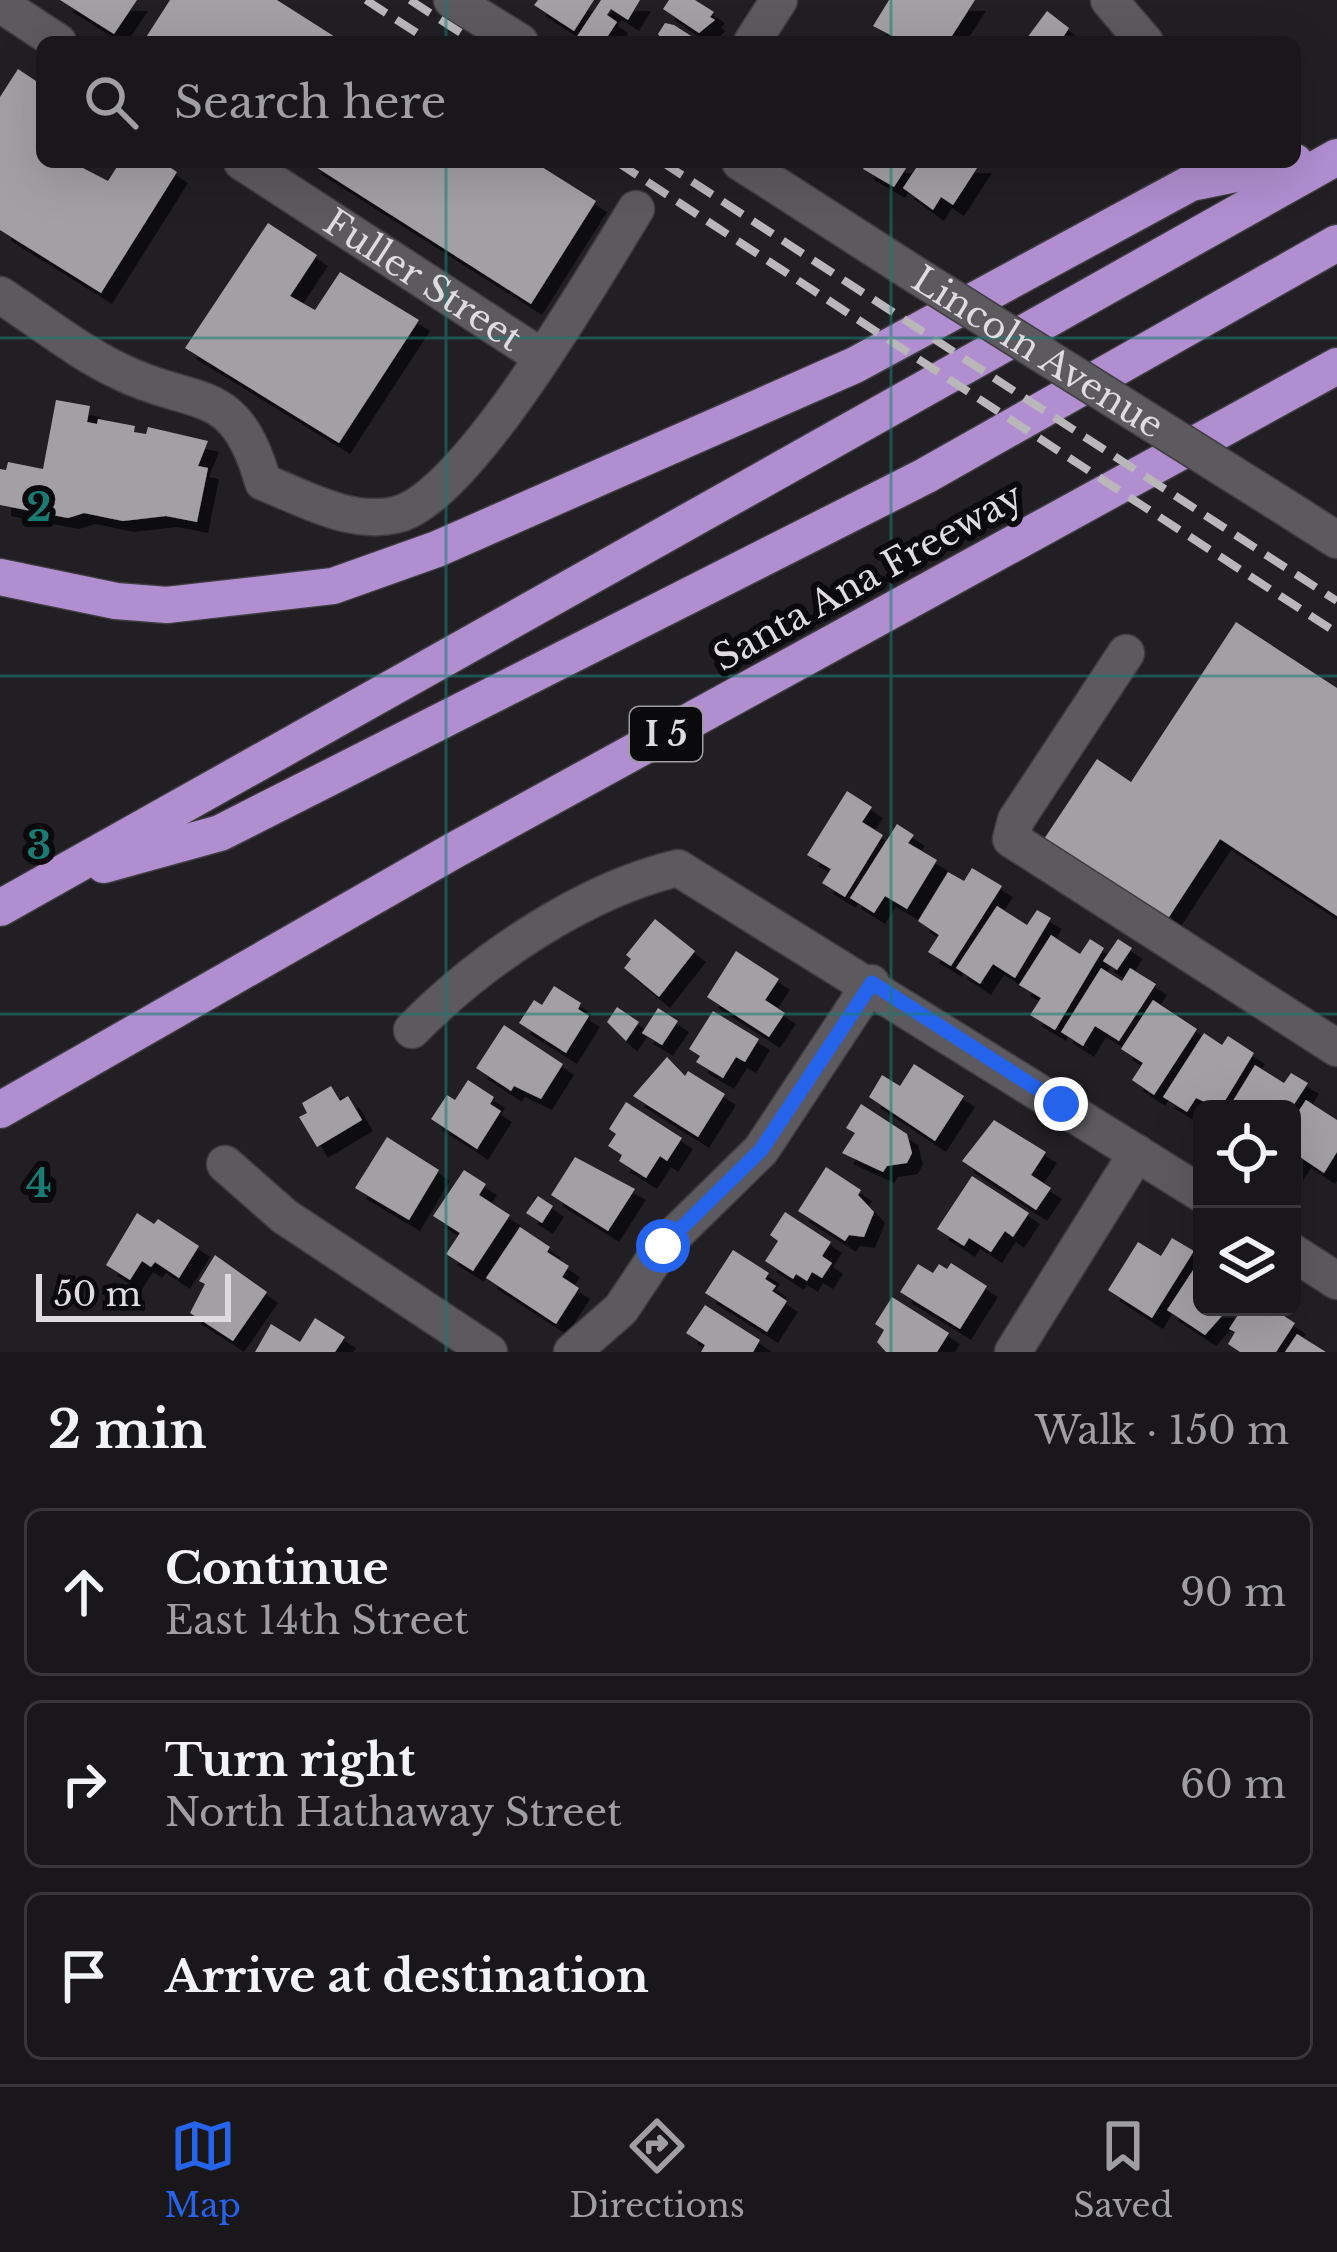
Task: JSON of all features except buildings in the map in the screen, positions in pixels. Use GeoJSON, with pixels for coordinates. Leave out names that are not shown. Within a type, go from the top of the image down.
{"type":"FeatureCollection","features":[{"type":"Feature","properties":{"kind":"highway"},"geometry":{"type":"LineString","coordinates":[[1301,161],[1337,155]]}},
{"type":"Feature","properties":{"kind":"highway","name":"Santa Ana Freeway"},"geometry":{"type":"LineString","coordinates":[[0,908],[1337,155]]}},
{"type":"Feature","properties":{"kind":"highway"},"geometry":{"type":"LineString","coordinates":[[0,577],[116,601],[167,605],[333,586],[437,549],[855,365],[1191,183],[1265,168]]}},
{"type":"Feature","properties":{"kind":"highway","name":"Santa Ana Freeway"},"geometry":{"type":"LineString","coordinates":[[48,881],[220,833],[926,476],[1337,243]]}},
{"type":"Feature","properties":{"kind":"highway","name":"Santa Ana Freeway"},"geometry":{"type":"LineString","coordinates":[[0,1110],[453,850],[1337,366]]}},
{"type":"Feature","properties":{"kind":"street"},"geometry":{"type":"LineString","coordinates":[[756,36],[778,0]]}},
{"type":"Feature","properties":{"kind":"street"},"geometry":{"type":"LineString","coordinates":[[1108,0],[1140,36]]}},
{"type":"Feature","properties":{"kind":"street"},"geometry":{"type":"LineString","coordinates":[[0,4],[49,36]]}},
{"type":"Feature","properties":{"kind":"street"},"geometry":{"type":"LineString","coordinates":[[467,4],[512,36]]}},
{"type":"Feature","properties":{"kind":"street","name":"Fuller Street"},"geometry":{"type":"LineString","coordinates":[[251,168],[542,357]]}},
{"type":"Feature","properties":{"kind":"street","name":"Lincoln Avenue"},"geometry":{"type":"LineString","coordinates":[[749,168],[1337,539]]}},
{"type":"Feature","properties":{"kind":"street"},"geometry":{"type":"LineString","coordinates":[[0,295],[115,369],[197,395],[222,411],[241,425],[253,445],[263,482],[369,518],[419,508],[443,489],[542,357],[636,209]]}},
{"type":"Feature","properties":{"kind":"street"},"geometry":{"type":"LineString","coordinates":[[1126,653],[1016,820],[1011,839],[1333,1036]]}},
{"type":"Feature","properties":{"kind":"street"},"geometry":{"type":"LineString","coordinates":[[412,1030],[461,980],[630,879],[678,868],[872,983],[1193,1188]]}},
{"type":"Feature","properties":{"kind":"street"},"geometry":{"type":"LineString","coordinates":[[572,1352],[621,1309],[663,1246],[761,1150],[872,983]]}},
{"type":"Feature","properties":{"kind":"street"},"geometry":{"type":"LineString","coordinates":[[1013,1352],[1137,1153]]}},
{"type":"Feature","properties":{"kind":"street"},"geometry":{"type":"LineString","coordinates":[[225,1164],[284,1216],[489,1352]]}},
{"type":"Feature","properties":{"kind":"street"},"geometry":{"type":"LineString","coordinates":[[1301,1258],[1337,1281]]}},
{"type":"Feature","properties":{"kind":"railway"},"geometry":{"type":"LineString","coordinates":[[366,0],[422,36]]}},
{"type":"Feature","properties":{"kind":"railway"},"geometry":{"type":"LineString","coordinates":[[410,0],[466,36]]}},
{"type":"Feature","properties":{"kind":"railway"},"geometry":{"type":"LineString","coordinates":[[626,168],[1337,633]]}},
{"type":"Feature","properties":{"kind":"railway"},"geometry":{"type":"LineString","coordinates":[[671,168],[1337,601]]}},
{"type":"Feature","properties":{"kind":"route"},"geometry":{"type":"LineString","coordinates":[[663,1246],[761,1150],[872,983],[1061,1104]]}}]}
